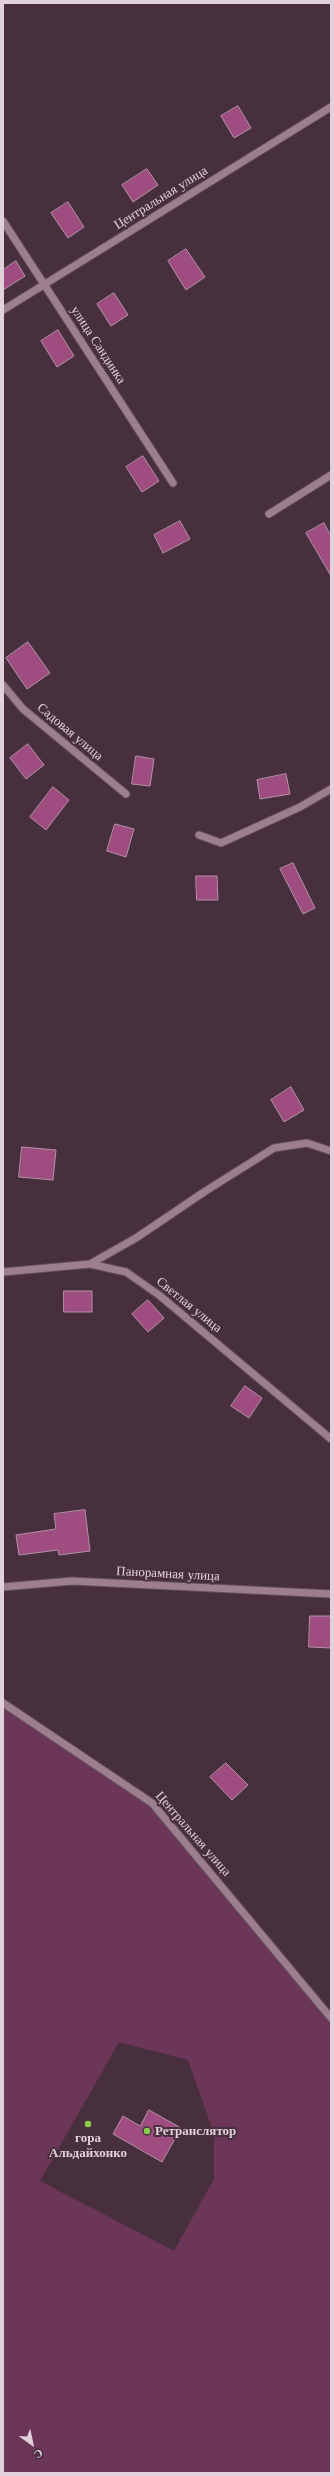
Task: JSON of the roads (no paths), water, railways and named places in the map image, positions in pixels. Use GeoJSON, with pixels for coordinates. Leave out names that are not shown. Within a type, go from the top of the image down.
{"type":"FeatureCollection","features":[{"type":"Feature","properties":{"kind":"street","name":"Центральная улица"},"geometry":{"type":"LineString","coordinates":[[3,310],[331,107]]}},
{"type":"Feature","properties":{"kind":"street","name":"улица Сандинка"},"geometry":{"type":"LineString","coordinates":[[3,221],[173,483]]}},
{"type":"Feature","properties":{"kind":"street"},"geometry":{"type":"LineString","coordinates":[[269,514],[331,475]]}},
{"type":"Feature","properties":{"kind":"street","name":"Садовая улица"},"geometry":{"type":"LineString","coordinates":[[3,685],[23,709],[126,794]]}},
{"type":"Feature","properties":{"kind":"street"},"geometry":{"type":"LineString","coordinates":[[199,835],[222,843],[300,807],[331,789]]}},
{"type":"Feature","properties":{"kind":"street"},"geometry":{"type":"LineString","coordinates":[[90,1264],[136,1238],[274,1148],[307,1143],[331,1151]]}},
{"type":"Feature","properties":{"kind":"street","name":"Светлая улица"},"geometry":{"type":"LineString","coordinates":[[3,1272],[90,1264],[126,1272],[159,1295],[331,1439]]}},
{"type":"Feature","properties":{"kind":"street","name":"Панорамная улица"},"geometry":{"type":"LineString","coordinates":[[3,1587],[72,1581],[331,1594]]}},
{"type":"Feature","properties":{"kind":"street","name":"Центральная улица"},"geometry":{"type":"LineString","coordinates":[[3,1703],[152,1803],[331,2018]]}},
{"type":"Feature","properties":{"kind":"place","name":"гора Альдайхонко"},"geometry":{"type":"Point","coordinates":[88,2124]}},
{"type":"Feature","properties":{"kind":"place","name":"Ретранслятор"},"geometry":{"type":"Point","coordinates":[147,2131]}}]}
